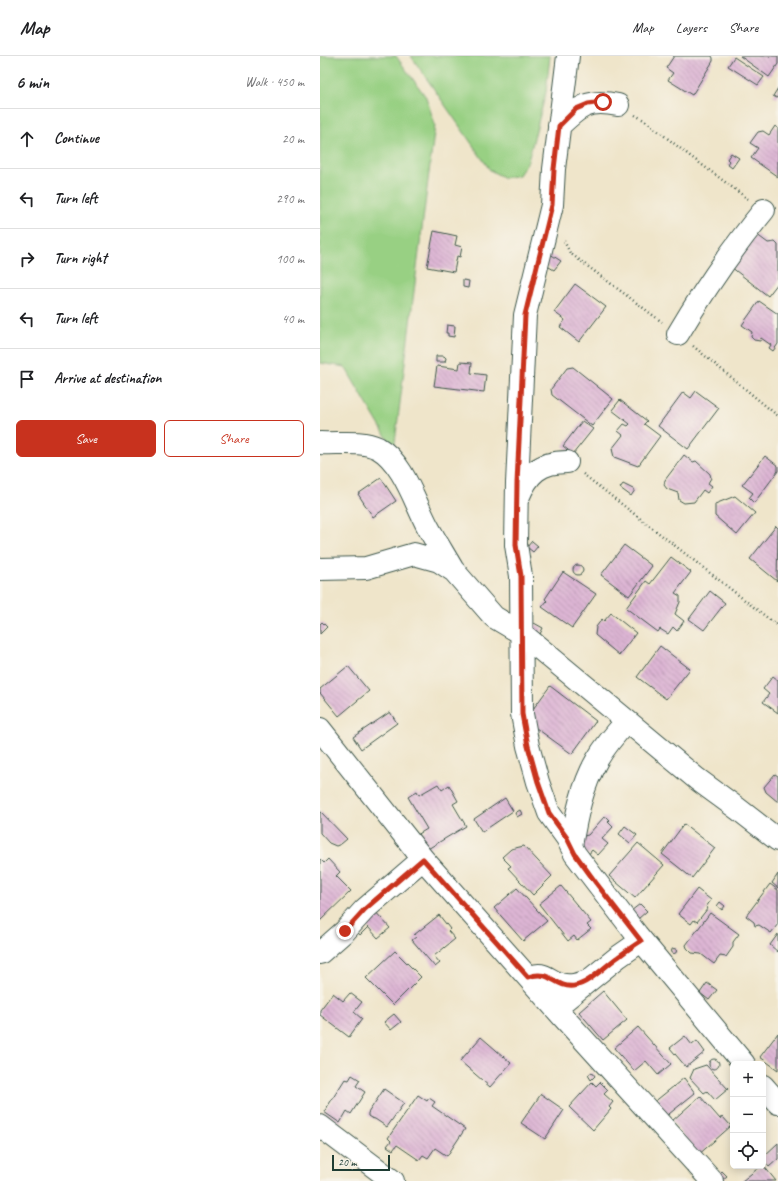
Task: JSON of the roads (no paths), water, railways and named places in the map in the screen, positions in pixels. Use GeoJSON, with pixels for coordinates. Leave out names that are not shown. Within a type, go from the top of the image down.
{"type":"FeatureCollection","features":[{"type":"Feature","properties":{"kind":"street"},"geometry":{"type":"LineString","coordinates":[[568,56],[554,169],[552,205],[525,315],[516,545],[521,576],[520,633],[522,714],[528,746],[538,782],[549,813],[567,838],[575,854],[641,941],[741,1061]]}},
{"type":"Feature","properties":{"kind":"street"},"geometry":{"type":"LineString","coordinates":[[559,126],[576,109],[588,104],[603,102],[618,106]]}},
{"type":"Feature","properties":{"kind":"street"},"geometry":{"type":"LineString","coordinates":[[678,334],[735,246],[764,210]]}},
{"type":"Feature","properties":{"kind":"street"},"geometry":{"type":"LineString","coordinates":[[320,443],[355,443],[377,448],[390,458],[406,480],[428,527],[454,571],[494,617],[520,633],[697,779],[778,840]]}},
{"type":"Feature","properties":{"kind":"street"},"geometry":{"type":"LineString","coordinates":[[517,501],[530,476],[543,466],[555,462],[568,462]]}},
{"type":"Feature","properties":{"kind":"street"},"geometry":{"type":"LineString","coordinates":[[320,569],[366,568],[414,554],[439,561],[454,571]]}},
{"type":"Feature","properties":{"kind":"street"},"geometry":{"type":"LineString","coordinates":[[571,846],[583,792],[596,760],[627,721]]}},
{"type":"Feature","properties":{"kind":"street"},"geometry":{"type":"LineString","coordinates":[[320,729],[423,859],[555,1008],[712,1181]]}},
{"type":"Feature","properties":{"kind":"street"},"geometry":{"type":"LineString","coordinates":[[320,953],[345,931],[365,909],[423,859]]}},
{"type":"Feature","properties":{"kind":"street"},"geometry":{"type":"LineString","coordinates":[[555,1008],[618,957],[641,941]]}},
{"type":"Feature","properties":{"kind":"street"},"geometry":{"type":"LineString","coordinates":[[528,977],[535,974],[545,975],[560,984],[575,986],[588,981]]}},
{"type":"Feature","properties":{"kind":"street"},"geometry":{"type":"LineString","coordinates":[[766,1089],[778,1103]]}},
{"type":"Feature","properties":{"kind":"street"},"geometry":{"type":"LineString","coordinates":[[320,1126],[393,1181]]}}]}
